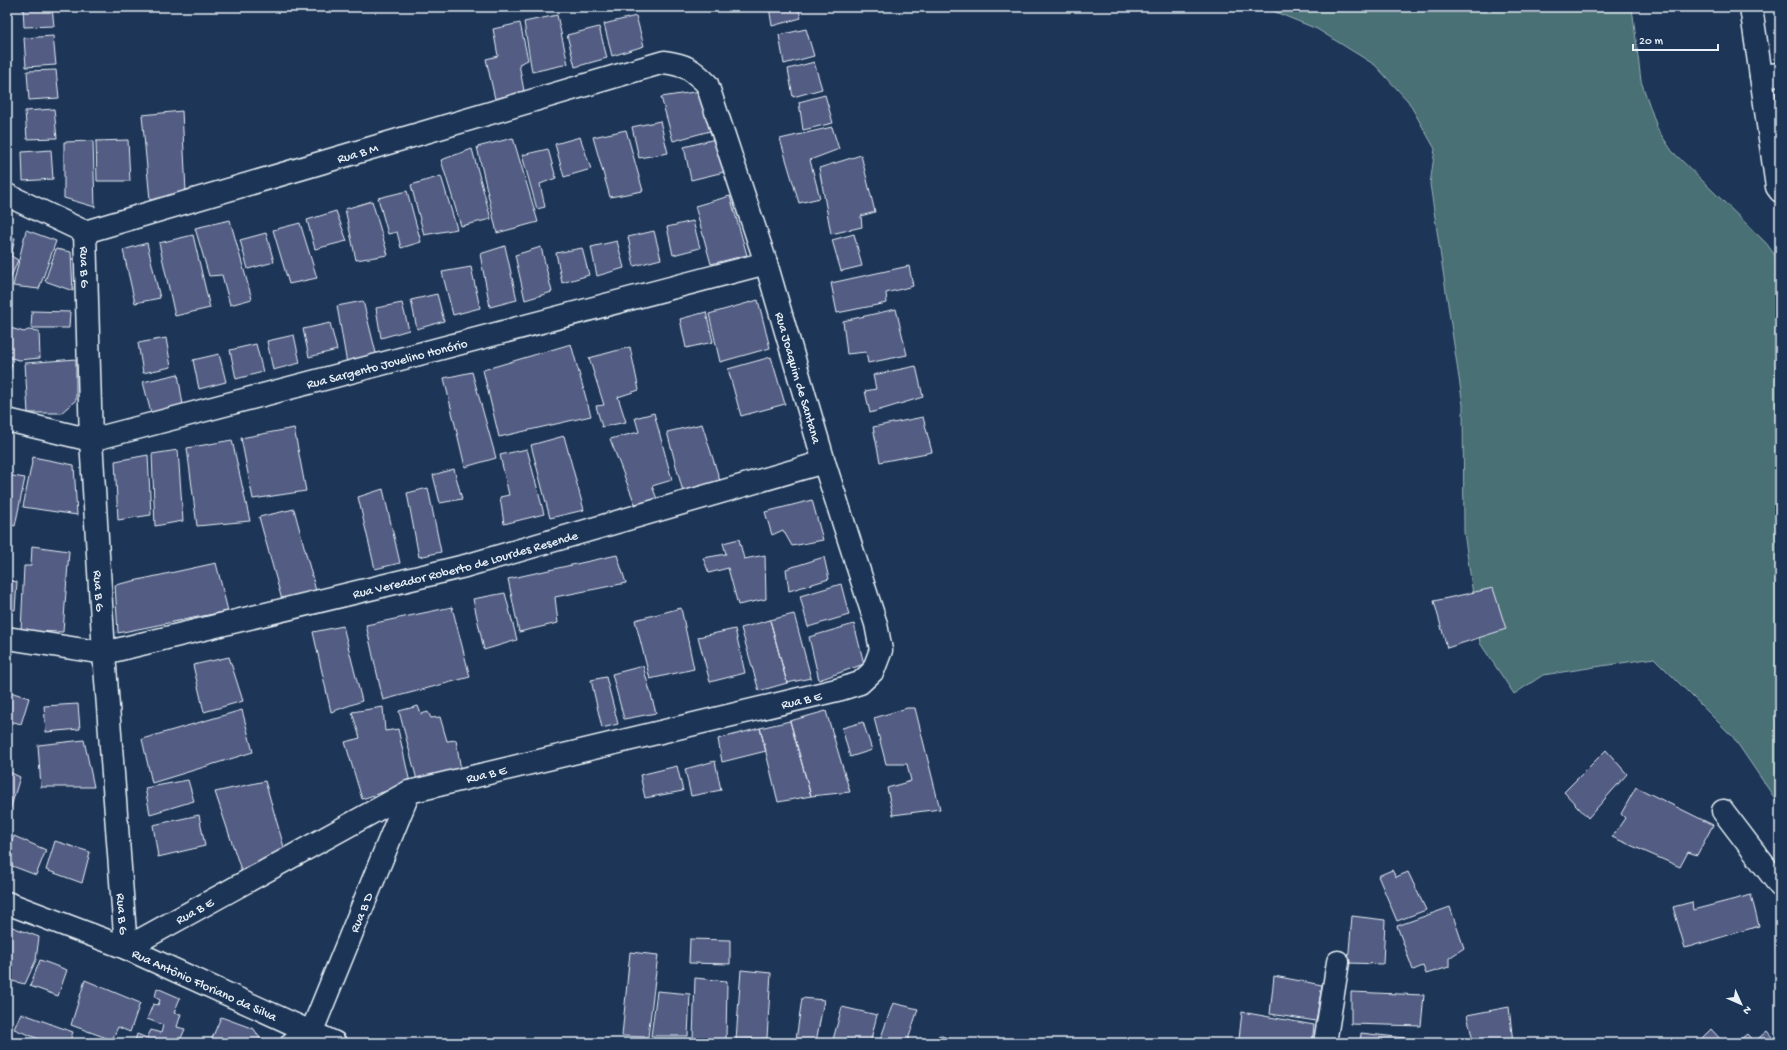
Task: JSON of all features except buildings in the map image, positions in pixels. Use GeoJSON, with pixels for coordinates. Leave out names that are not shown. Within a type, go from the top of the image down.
{"type":"FeatureCollection","features":[{"type":"Feature","properties":{"kind":"street"},"geometry":{"type":"LineString","coordinates":[[1751,7],[1771,75],[1778,187],[1780,191]]}},
{"type":"Feature","properties":{"kind":"street","name":"Rua B M"},"geometry":{"type":"LineString","coordinates":[[85,232],[664,62],[681,64],[693,70],[707,84]]}},
{"type":"Feature","properties":{"kind":"street","name":"Rua Joaquim de Santana"},"geometry":{"type":"LineString","coordinates":[[707,84],[766,263],[824,462],[876,624],[880,650],[872,671]]}},
{"type":"Feature","properties":{"kind":"street"},"geometry":{"type":"LineString","coordinates":[[7,194],[85,232]]}},
{"type":"Feature","properties":{"kind":"street","name":"Rua B G"},"geometry":{"type":"LineString","coordinates":[[85,232],[91,440],[104,653],[126,948]]}},
{"type":"Feature","properties":{"kind":"street","name":"Rua Sargento Jovelino Honório"},"geometry":{"type":"LineString","coordinates":[[7,420],[91,440],[766,263]]}},
{"type":"Feature","properties":{"kind":"street","name":"Rua Vereador Roberto de Lourdes Resende"},"geometry":{"type":"LineString","coordinates":[[104,653],[465,566],[824,462]]}},
{"type":"Feature","properties":{"kind":"street"},"geometry":{"type":"LineString","coordinates":[[7,638],[104,653]]}},
{"type":"Feature","properties":{"kind":"street","name":"Rua B E"},"geometry":{"type":"LineString","coordinates":[[126,948],[409,792],[841,689],[860,682],[872,671]]}},
{"type":"Feature","properties":{"kind":"street","name":"Rua B D"},"geometry":{"type":"LineString","coordinates":[[311,1033],[409,792]]}},
{"type":"Feature","properties":{"kind":"street"},"geometry":{"type":"LineString","coordinates":[[1723,811],[1780,886]]}},
{"type":"Feature","properties":{"kind":"street","name":"Rua Antônio Floriano da Silva"},"geometry":{"type":"LineString","coordinates":[[7,903],[126,948],[335,1043]]}},
{"type":"Feature","properties":{"kind":"street"},"geometry":{"type":"LineString","coordinates":[[1325,1043],[1338,962]]}},
{"type":"Feature","properties":{"kind":"street"},"geometry":{"type":"LineString","coordinates":[[292,1043],[311,1033]]}},
{"type":"Feature","properties":{"kind":"green space"},"geometry":{"type":"Polygon","coordinates":[[[1263,7],[1632,7],[1641,81],[1658,130],[1672,151],[1766,243],[1780,262],[1780,806],[1733,737],[1654,658],[1543,675],[1514,694],[1480,643],[1464,532],[1463,405],[1430,184],[1435,149],[1408,101],[1375,65],[1317,29],[1263,7]]]}}]}
